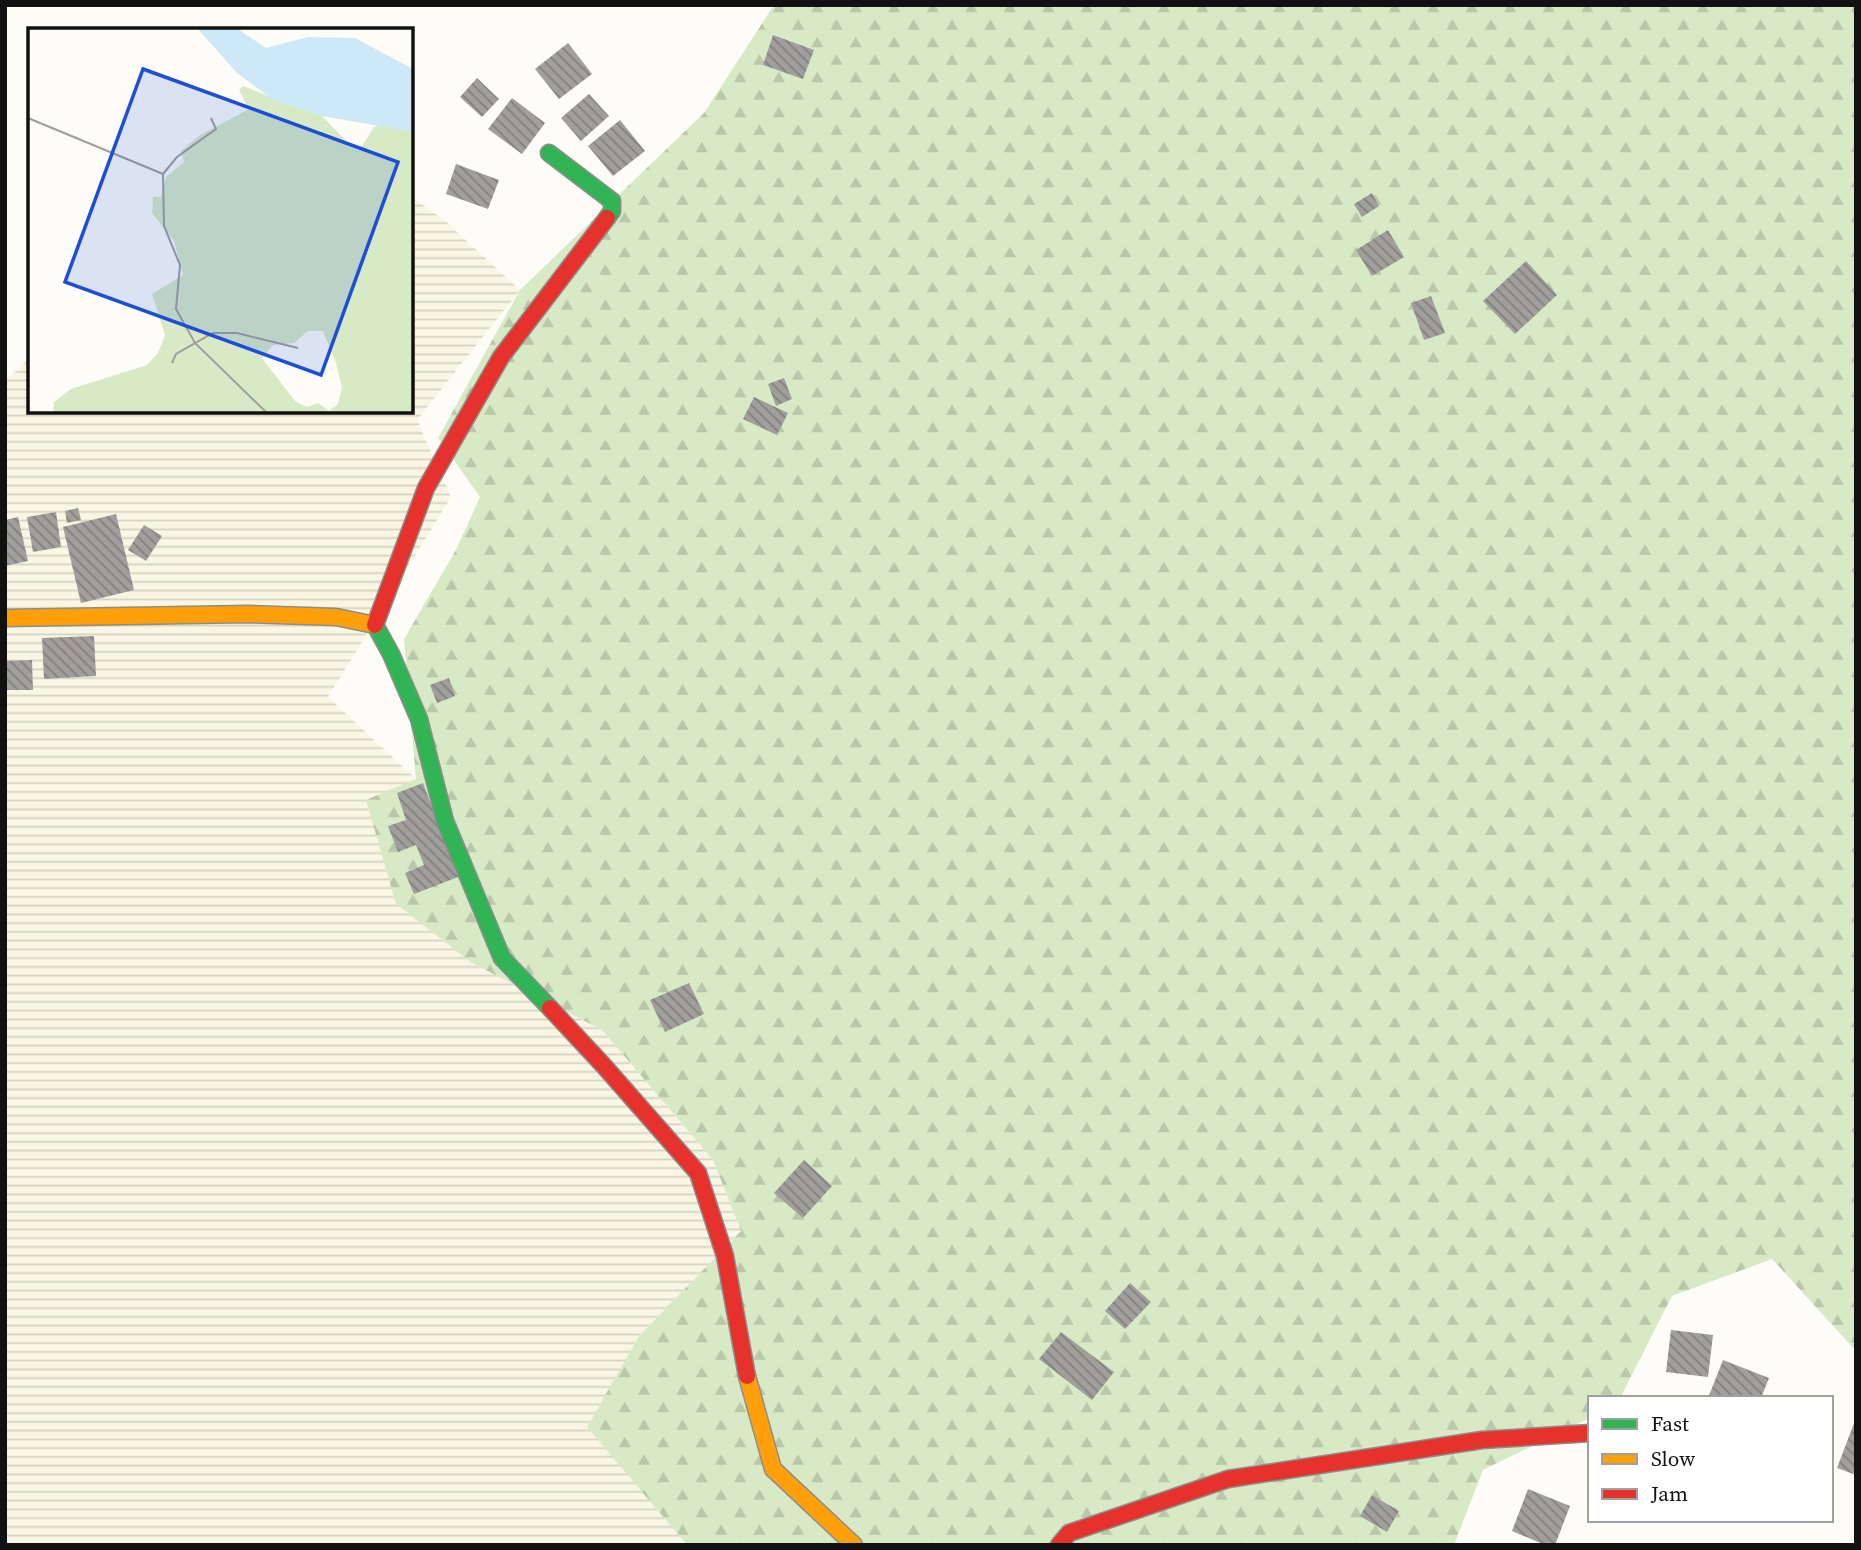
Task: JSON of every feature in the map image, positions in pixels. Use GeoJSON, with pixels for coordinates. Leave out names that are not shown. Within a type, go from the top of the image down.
{"type":"FeatureCollection","features":[{"type":"Feature","properties":{"kind":"street"},"geometry":{"type":"LineString","coordinates":[[549,153],[612,201],[614,206],[501,357],[426,488],[375,625],[391,654],[419,719],[445,821],[502,958],[604,1066],[698,1173],[725,1256],[743,1364],[774,1469],[855,1545]]}},
{"type":"Feature","properties":{"kind":"street"},"geometry":{"type":"LineString","coordinates":[[5,618],[248,614],[335,617],[375,625]]}},
{"type":"Feature","properties":{"kind":"street"},"geometry":{"type":"LineString","coordinates":[[1059,1545],[1069,1533],[1228,1479],[1482,1440],[1588,1433]]}},
{"type":"Feature","properties":{"kind":"shaded area"},"geometry":{"type":"Polygon","coordinates":[[[413,198],[443,219],[520,290],[417,420],[451,497],[328,697],[416,779],[472,963],[602,1030],[713,1160],[741,1231],[639,1336],[588,1427],[687,1545],[5,1545],[5,381],[28,360],[28,413],[413,413],[413,198]]]}},
{"type":"Feature","properties":{"kind":"green space"},"geometry":{"type":"Polygon","coordinates":[[[774,5],[1856,5],[1856,1351],[1772,1259],[1672,1296],[1621,1396],[1588,1396],[1588,1419],[1483,1470],[1454,1545],[687,1545],[587,1427],[639,1336],[741,1231],[713,1160],[602,1030],[472,963],[396,904],[366,800],[416,779],[404,639],[456,550],[480,497],[438,438],[520,290],[704,113],[774,5]]]}},
{"type":"Feature","properties":{"kind":"building"},"geometry":{"type":"Polygon","coordinates":[[[773,35],[814,50],[803,79],[763,65],[773,35]]]}},
{"type":"Feature","properties":{"kind":"building"},"geometry":{"type":"Polygon","coordinates":[[[568,43],[592,74],[559,99],[535,69],[568,43]]]}},
{"type":"Feature","properties":{"kind":"building"},"geometry":{"type":"Polygon","coordinates":[[[477,78],[499,99],[482,117],[460,97],[477,78]]]}},
{"type":"Feature","properties":{"kind":"building"},"geometry":{"type":"Polygon","coordinates":[[[589,94],[609,116],[581,141],[561,118],[589,94]]]}},
{"type":"Feature","properties":{"kind":"building"},"geometry":{"type":"Polygon","coordinates":[[[512,98],[545,123],[522,154],[488,129],[512,98]]]}},
{"type":"Feature","properties":{"kind":"building"},"geometry":{"type":"Polygon","coordinates":[[[620,120],[645,151],[613,176],[588,146],[620,120]]]}},
{"type":"Feature","properties":{"kind":"building"},"geometry":{"type":"Polygon","coordinates":[[[456,164],[499,180],[488,209],[446,194],[456,164]]]}},
{"type":"Feature","properties":{"kind":"building"},"geometry":{"type":"Polygon","coordinates":[[[1372,193],[1379,206],[1362,217],[1354,204],[1372,193]]]}},
{"type":"Feature","properties":{"kind":"building"},"geometry":{"type":"Polygon","coordinates":[[[1388,230],[1404,257],[1372,276],[1356,250],[1388,230]]]}},
{"type":"Feature","properties":{"kind":"building"},"geometry":{"type":"Polygon","coordinates":[[[1526,261],[1557,295],[1515,334],[1483,301],[1526,261]]]}},
{"type":"Feature","properties":{"kind":"building"},"geometry":{"type":"Polygon","coordinates":[[[1431,296],[1445,333],[1424,340],[1411,303],[1431,296]]]}},
{"type":"Feature","properties":{"kind":"building"},"geometry":{"type":"Polygon","coordinates":[[[784,378],[792,399],[776,406],[768,384],[784,378]]]}},
{"type":"Feature","properties":{"kind":"building"},"geometry":{"type":"Polygon","coordinates":[[[754,397],[788,413],[777,435],[743,419],[754,397]]]}},
{"type":"Feature","properties":{"kind":"building"},"geometry":{"type":"Polygon","coordinates":[[[78,508],[81,520],[67,523],[65,511],[78,508]]]}},
{"type":"Feature","properties":{"kind":"building"},"geometry":{"type":"Polygon","coordinates":[[[56,512],[61,547],[33,552],[27,517],[56,512]]]}},
{"type":"Feature","properties":{"kind":"building"},"geometry":{"type":"Polygon","coordinates":[[[116,514],[134,590],[81,603],[63,527],[116,514]]]}},
{"type":"Feature","properties":{"kind":"building"},"geometry":{"type":"Polygon","coordinates":[[[18,517],[28,561],[5,566],[5,520],[18,517]]]}},
{"type":"Feature","properties":{"kind":"building"},"geometry":{"type":"Polygon","coordinates":[[[144,525],[162,536],[146,561],[128,550],[144,525]]]}},
{"type":"Feature","properties":{"kind":"building"},"geometry":{"type":"Polygon","coordinates":[[[94,636],[96,676],[44,679],[42,638],[94,636]]]}},
{"type":"Feature","properties":{"kind":"building"},"geometry":{"type":"Polygon","coordinates":[[[32,660],[33,690],[5,690],[5,661],[32,660]]]}},
{"type":"Feature","properties":{"kind":"building"},"geometry":{"type":"Polygon","coordinates":[[[449,678],[455,696],[437,703],[430,685],[449,678]]]}},
{"type":"Feature","properties":{"kind":"building"},"geometry":{"type":"Polygon","coordinates":[[[423,783],[458,877],[414,894],[405,873],[424,865],[416,845],[398,852],[388,826],[406,820],[397,793],[423,783]]]}},
{"type":"Feature","properties":{"kind":"building"},"geometry":{"type":"Polygon","coordinates":[[[689,983],[704,1014],[665,1032],[650,1000],[689,983]]]}},
{"type":"Feature","properties":{"kind":"building"},"geometry":{"type":"Polygon","coordinates":[[[804,1160],[832,1186],[803,1218],[774,1193],[804,1160]]]}},
{"type":"Feature","properties":{"kind":"building"},"geometry":{"type":"Polygon","coordinates":[[[1130,1283],[1151,1302],[1125,1329],[1105,1311],[1130,1283]]]}},
{"type":"Feature","properties":{"kind":"building"},"geometry":{"type":"Polygon","coordinates":[[[1671,1330],[1713,1335],[1708,1377],[1666,1372],[1671,1330]]]}},
{"type":"Feature","properties":{"kind":"building"},"geometry":{"type":"Polygon","coordinates":[[[1061,1332],[1114,1372],[1092,1400],[1039,1359],[1061,1332]]]}},
{"type":"Feature","properties":{"kind":"building"},"geometry":{"type":"Polygon","coordinates":[[[1723,1360],[1769,1378],[1762,1396],[1709,1396],[1723,1360]]]}},
{"type":"Feature","properties":{"kind":"building"},"geometry":{"type":"Polygon","coordinates":[[[1856,1418],[1856,1475],[1837,1468],[1856,1418]]]}},
{"type":"Feature","properties":{"kind":"building"},"geometry":{"type":"Polygon","coordinates":[[[1528,1489],[1570,1506],[1555,1545],[1545,1545],[1512,1531],[1528,1489]]]}},
{"type":"Feature","properties":{"kind":"building"},"geometry":{"type":"Polygon","coordinates":[[[1372,1495],[1399,1511],[1387,1532],[1360,1516],[1372,1495]]]}},
{"type":"Feature","properties":{"kind":"traffic: fast"},"geometry":{"type":"LineString","coordinates":[[549,153],[612,201],[612,211],[607,218]]}},
{"type":"Feature","properties":{"kind":"traffic: fast"},"geometry":{"type":"LineString","coordinates":[[375,625],[391,654],[419,719],[445,821],[502,958],[550,1008]]}},
{"type":"Feature","properties":{"kind":"traffic: slow"},"geometry":{"type":"LineString","coordinates":[[5,618],[248,614],[336,617],[375,625]]}},
{"type":"Feature","properties":{"kind":"traffic: slow"},"geometry":{"type":"LineString","coordinates":[[747,1376],[773,1469],[854,1545]]}},
{"type":"Feature","properties":{"kind":"traffic: jam"},"geometry":{"type":"LineString","coordinates":[[375,625],[426,488],[501,357],[607,218]]}},
{"type":"Feature","properties":{"kind":"traffic: jam"},"geometry":{"type":"LineString","coordinates":[[550,1008],[698,1173],[725,1256],[747,1376]]}},
{"type":"Feature","properties":{"kind":"traffic: jam"},"geometry":{"type":"LineString","coordinates":[[1059,1545],[1069,1533],[1228,1479],[1482,1440],[1588,1433]]}}]}
